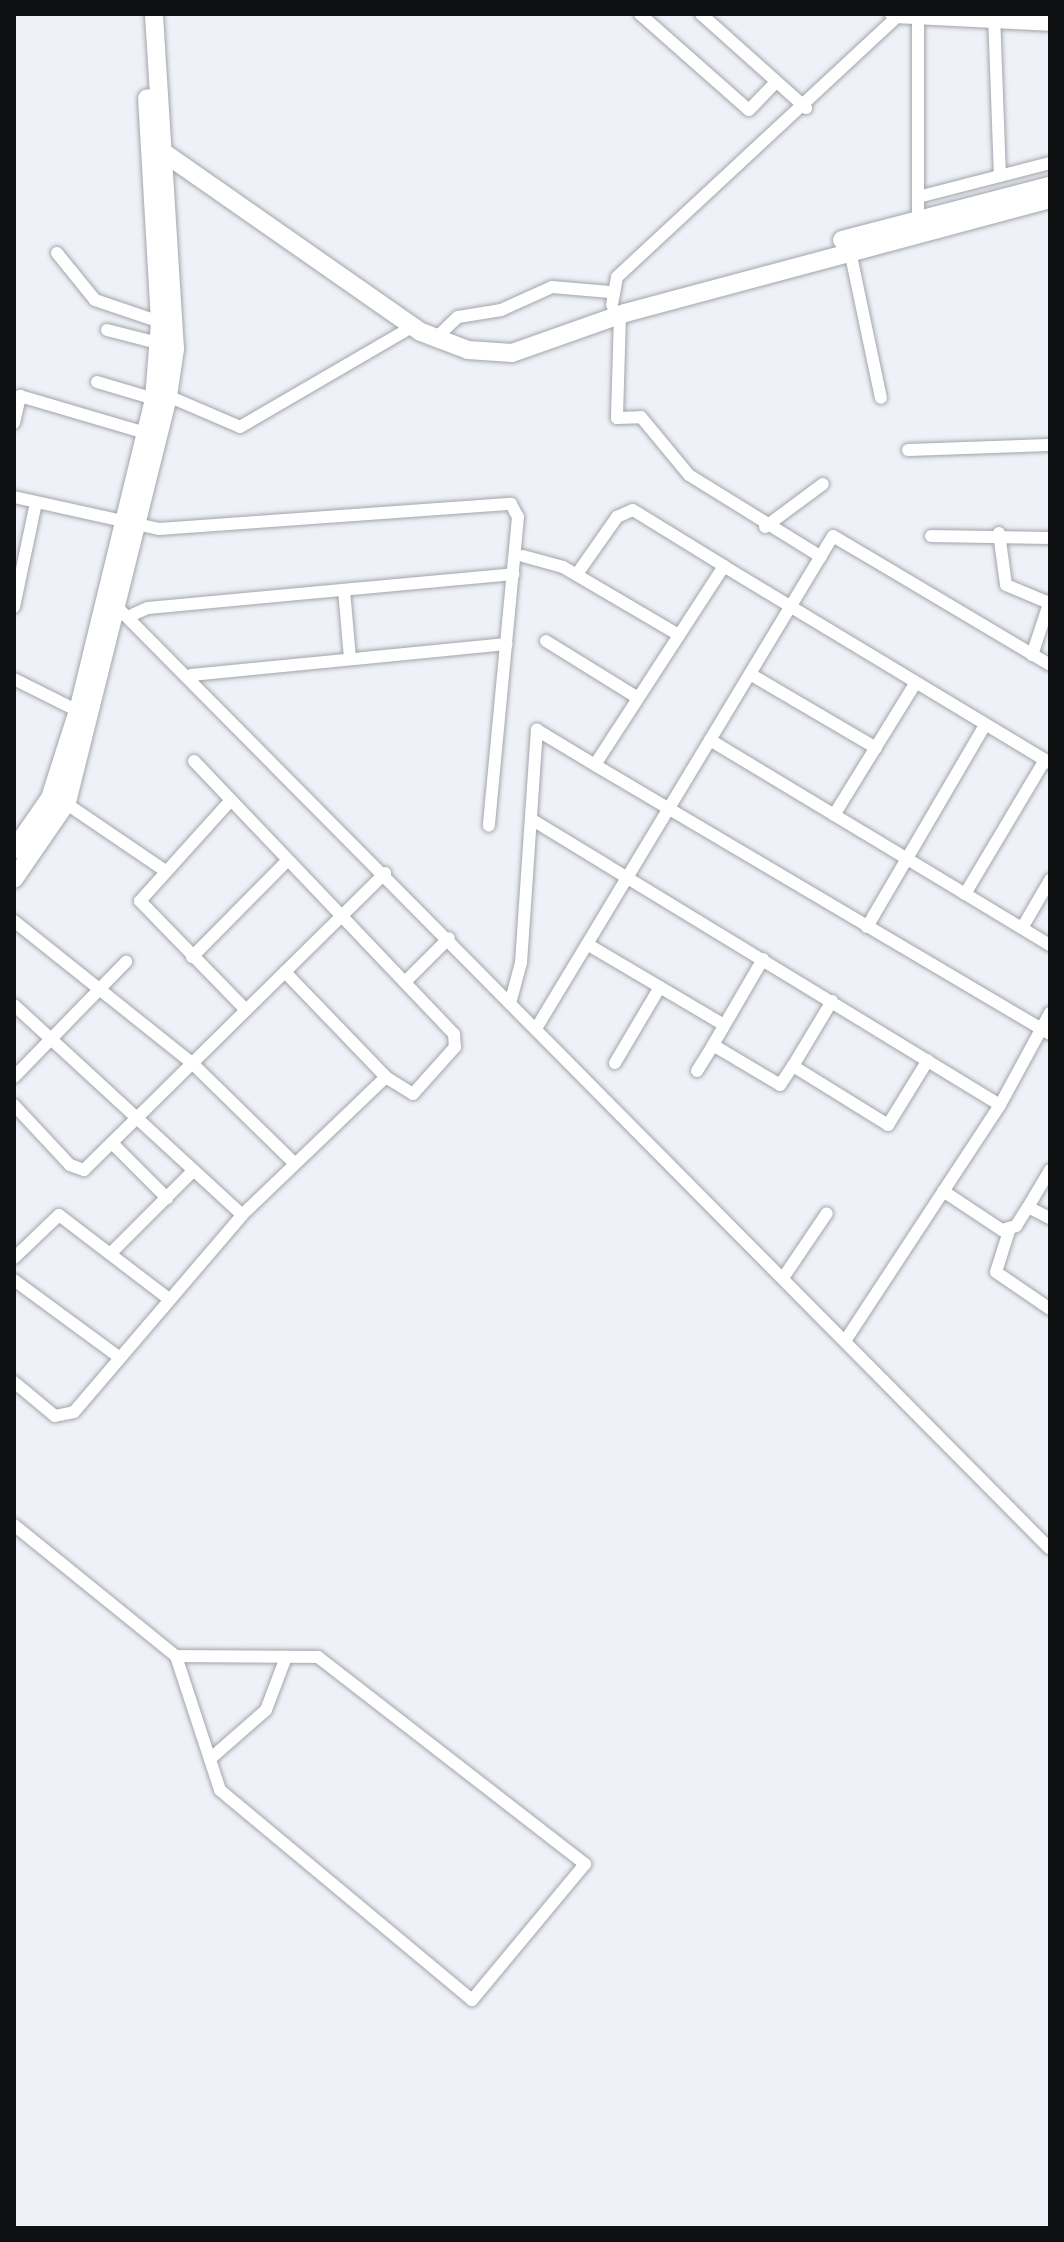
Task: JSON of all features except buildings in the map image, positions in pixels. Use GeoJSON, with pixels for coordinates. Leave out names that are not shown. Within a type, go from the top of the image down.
{"type":"FeatureCollection","features":[{"type":"Feature","properties":{"kind":"main road"},"geometry":{"type":"LineString","coordinates":[[132,525],[161,398],[168,346],[157,148],[142,14]]}},
{"type":"Feature","properties":{"kind":"main road"},"geometry":{"type":"LineString","coordinates":[[154,14],[160,322],[168,346]]}},
{"type":"Feature","properties":{"kind":"main road"},"geometry":{"type":"LineString","coordinates":[[896,15],[918,20],[994,18],[1050,22]]}},
{"type":"Feature","properties":{"kind":"main road"},"geometry":{"type":"LineString","coordinates":[[157,148],[412,327],[468,350],[513,344],[614,304],[1050,186]]}},
{"type":"Feature","properties":{"kind":"main road"},"geometry":{"type":"LineString","coordinates":[[614,304],[850,251],[1050,199]]}},
{"type":"Feature","properties":{"kind":"main road"},"geometry":{"type":"LineString","coordinates":[[14,879],[58,800],[120,607],[146,433],[161,398]]}},
{"type":"Feature","properties":{"kind":"main road"},"geometry":{"type":"LineString","coordinates":[[14,850],[58,800],[78,711],[120,607]]}},
{"type":"Feature","properties":{"kind":"street"},"geometry":{"type":"LineString","coordinates":[[640,14],[749,110],[776,82]]}},
{"type":"Feature","properties":{"kind":"street"},"geometry":{"type":"LineString","coordinates":[[701,14],[806,108]]}},
{"type":"Feature","properties":{"kind":"street"},"geometry":{"type":"LineString","coordinates":[[821,557],[765,527],[681,468],[641,417],[620,420],[613,414],[617,277],[806,108],[896,15]]}},
{"type":"Feature","properties":{"kind":"street"},"geometry":{"type":"LineString","coordinates":[[994,18],[1000,176]]}},
{"type":"Feature","properties":{"kind":"street"},"geometry":{"type":"LineString","coordinates":[[918,20],[918,220]]}},
{"type":"Feature","properties":{"kind":"street"},"geometry":{"type":"LineString","coordinates":[[918,197],[1050,163]]}},
{"type":"Feature","properties":{"kind":"street"},"geometry":{"type":"LineString","coordinates":[[850,251],[881,398]]}},
{"type":"Feature","properties":{"kind":"street"},"geometry":{"type":"LineString","coordinates":[[57,253],[95,300],[160,322]]}},
{"type":"Feature","properties":{"kind":"street"},"geometry":{"type":"LineString","coordinates":[[436,338],[458,317],[501,310],[552,287],[614,304]]}},
{"type":"Feature","properties":{"kind":"street"},"geometry":{"type":"LineString","coordinates":[[97,382],[161,398],[240,427],[412,327]]}},
{"type":"Feature","properties":{"kind":"street"},"geometry":{"type":"LineString","coordinates":[[107,330],[168,346]]}},
{"type":"Feature","properties":{"kind":"street"},"geometry":{"type":"LineString","coordinates":[[14,423],[17,395],[146,433]]}},
{"type":"Feature","properties":{"kind":"street"},"geometry":{"type":"LineString","coordinates":[[908,450],[1050,445]]}},
{"type":"Feature","properties":{"kind":"street"},"geometry":{"type":"LineString","coordinates":[[765,527],[823,484]]}},
{"type":"Feature","properties":{"kind":"street"},"geometry":{"type":"LineString","coordinates":[[14,497],[132,525],[506,503],[518,517],[489,826]]}},
{"type":"Feature","properties":{"kind":"street"},"geometry":{"type":"LineString","coordinates":[[14,607],[36,503]]}},
{"type":"Feature","properties":{"kind":"street"},"geometry":{"type":"LineString","coordinates":[[577,574],[617,517],[633,510],[788,610],[1047,761],[965,894]]}},
{"type":"Feature","properties":{"kind":"street"},"geometry":{"type":"LineString","coordinates":[[999,533],[1009,589],[1050,602],[1032,655]]}},
{"type":"Feature","properties":{"kind":"street"},"geometry":{"type":"LineString","coordinates":[[931,536],[999,533],[1050,538]]}},
{"type":"Feature","properties":{"kind":"street"},"geometry":{"type":"LineString","coordinates":[[537,1027],[833,536],[1050,665]]}},
{"type":"Feature","properties":{"kind":"street"},"geometry":{"type":"LineString","coordinates":[[523,556],[577,574],[679,635]]}},
{"type":"Feature","properties":{"kind":"street"},"geometry":{"type":"LineString","coordinates":[[595,765],[724,566]]}},
{"type":"Feature","properties":{"kind":"street"},"geometry":{"type":"LineString","coordinates":[[120,607],[513,574]]}},
{"type":"Feature","properties":{"kind":"street"},"geometry":{"type":"LineString","coordinates":[[344,590],[350,658]]}},
{"type":"Feature","properties":{"kind":"street"},"geometry":{"type":"LineString","coordinates":[[120,607],[191,675],[1050,1549]]}},
{"type":"Feature","properties":{"kind":"street"},"geometry":{"type":"LineString","coordinates":[[546,641],[638,698]]}},
{"type":"Feature","properties":{"kind":"street"},"geometry":{"type":"LineString","coordinates":[[191,675],[506,644]]}},
{"type":"Feature","properties":{"kind":"street"},"geometry":{"type":"LineString","coordinates":[[750,674],[876,748]]}},
{"type":"Feature","properties":{"kind":"street"},"geometry":{"type":"LineString","coordinates":[[14,679],[78,711]]}},
{"type":"Feature","properties":{"kind":"street"},"geometry":{"type":"LineString","coordinates":[[834,815],[915,684]]}},
{"type":"Feature","properties":{"kind":"street"},"geometry":{"type":"LineString","coordinates":[[867,927],[985,725]]}},
{"type":"Feature","properties":{"kind":"street"},"geometry":{"type":"LineString","coordinates":[[511,1000],[521,963],[537,730],[667,811],[1046,1032]]}},
{"type":"Feature","properties":{"kind":"street"},"geometry":{"type":"LineString","coordinates":[[710,740],[1050,945]]}},
{"type":"Feature","properties":{"kind":"street"},"geometry":{"type":"LineString","coordinates":[[194,761],[457,1040],[413,1094],[386,1077],[285,972]]}},
{"type":"Feature","properties":{"kind":"street"},"geometry":{"type":"LineString","coordinates":[[58,800],[164,870]]}},
{"type":"Feature","properties":{"kind":"street"},"geometry":{"type":"LineString","coordinates":[[231,800],[164,870],[140,901],[246,1010]]}},
{"type":"Feature","properties":{"kind":"street"},"geometry":{"type":"LineString","coordinates":[[531,819],[1000,1105]]}},
{"type":"Feature","properties":{"kind":"street"},"geometry":{"type":"LineString","coordinates":[[192,957],[288,860]]}},
{"type":"Feature","properties":{"kind":"street"},"geometry":{"type":"LineString","coordinates":[[14,1105],[77,1169],[112,1143],[385,873]]}},
{"type":"Feature","properties":{"kind":"street"},"geometry":{"type":"LineString","coordinates":[[1022,928],[1050,880]]}},
{"type":"Feature","properties":{"kind":"street"},"geometry":{"type":"LineString","coordinates":[[14,921],[102,988],[193,1064],[294,1163]]}},
{"type":"Feature","properties":{"kind":"street"},"geometry":{"type":"LineString","coordinates":[[405,982],[449,938]]}},
{"type":"Feature","properties":{"kind":"street"},"geometry":{"type":"LineString","coordinates":[[587,944],[724,1025]]}},
{"type":"Feature","properties":{"kind":"street"},"geometry":{"type":"LineString","coordinates":[[697,1071],[763,959]]}},
{"type":"Feature","properties":{"kind":"street"},"geometry":{"type":"LineString","coordinates":[[14,1077],[126,962]]}},
{"type":"Feature","properties":{"kind":"street"},"geometry":{"type":"LineString","coordinates":[[615,1063],[660,987]]}},
{"type":"Feature","properties":{"kind":"street"},"geometry":{"type":"LineString","coordinates":[[713,1045],[780,1085],[832,1001]]}},
{"type":"Feature","properties":{"kind":"street"},"geometry":{"type":"LineString","coordinates":[[14,1005],[52,1036],[242,1215]]}},
{"type":"Feature","properties":{"kind":"street"},"geometry":{"type":"LineString","coordinates":[[845,1341],[1046,1032],[1050,1013]]}},
{"type":"Feature","properties":{"kind":"street"},"geometry":{"type":"LineString","coordinates":[[793,1066],[888,1125],[928,1060]]}},
{"type":"Feature","properties":{"kind":"street"},"geometry":{"type":"LineString","coordinates":[[14,1382],[62,1417],[119,1357],[242,1215],[386,1077]]}},
{"type":"Feature","properties":{"kind":"street"},"geometry":{"type":"LineString","coordinates":[[112,1143],[167,1198]]}},
{"type":"Feature","properties":{"kind":"street"},"geometry":{"type":"LineString","coordinates":[[111,1253],[194,1170]]}},
{"type":"Feature","properties":{"kind":"street"},"geometry":{"type":"LineString","coordinates":[[1050,1170],[1009,1231],[996,1272],[1050,1309]]}},
{"type":"Feature","properties":{"kind":"street"},"geometry":{"type":"LineString","coordinates":[[943,1191],[1009,1231]]}},
{"type":"Feature","properties":{"kind":"street"},"geometry":{"type":"LineString","coordinates":[[1028,1207],[1050,1218]]}},
{"type":"Feature","properties":{"kind":"street"},"geometry":{"type":"LineString","coordinates":[[783,1278],[827,1213]]}},
{"type":"Feature","properties":{"kind":"street"},"geometry":{"type":"LineString","coordinates":[[14,1258],[59,1215],[169,1299]]}},
{"type":"Feature","properties":{"kind":"street"},"geometry":{"type":"LineString","coordinates":[[14,1280],[119,1357]]}},
{"type":"Feature","properties":{"kind":"street"},"geometry":{"type":"LineString","coordinates":[[14,1525],[176,1656],[220,1790],[472,2000],[585,1864],[318,1657],[176,1656]]}},
{"type":"Feature","properties":{"kind":"street"},"geometry":{"type":"LineString","coordinates":[[210,1759],[266,1710],[286,1657]]}}]}
